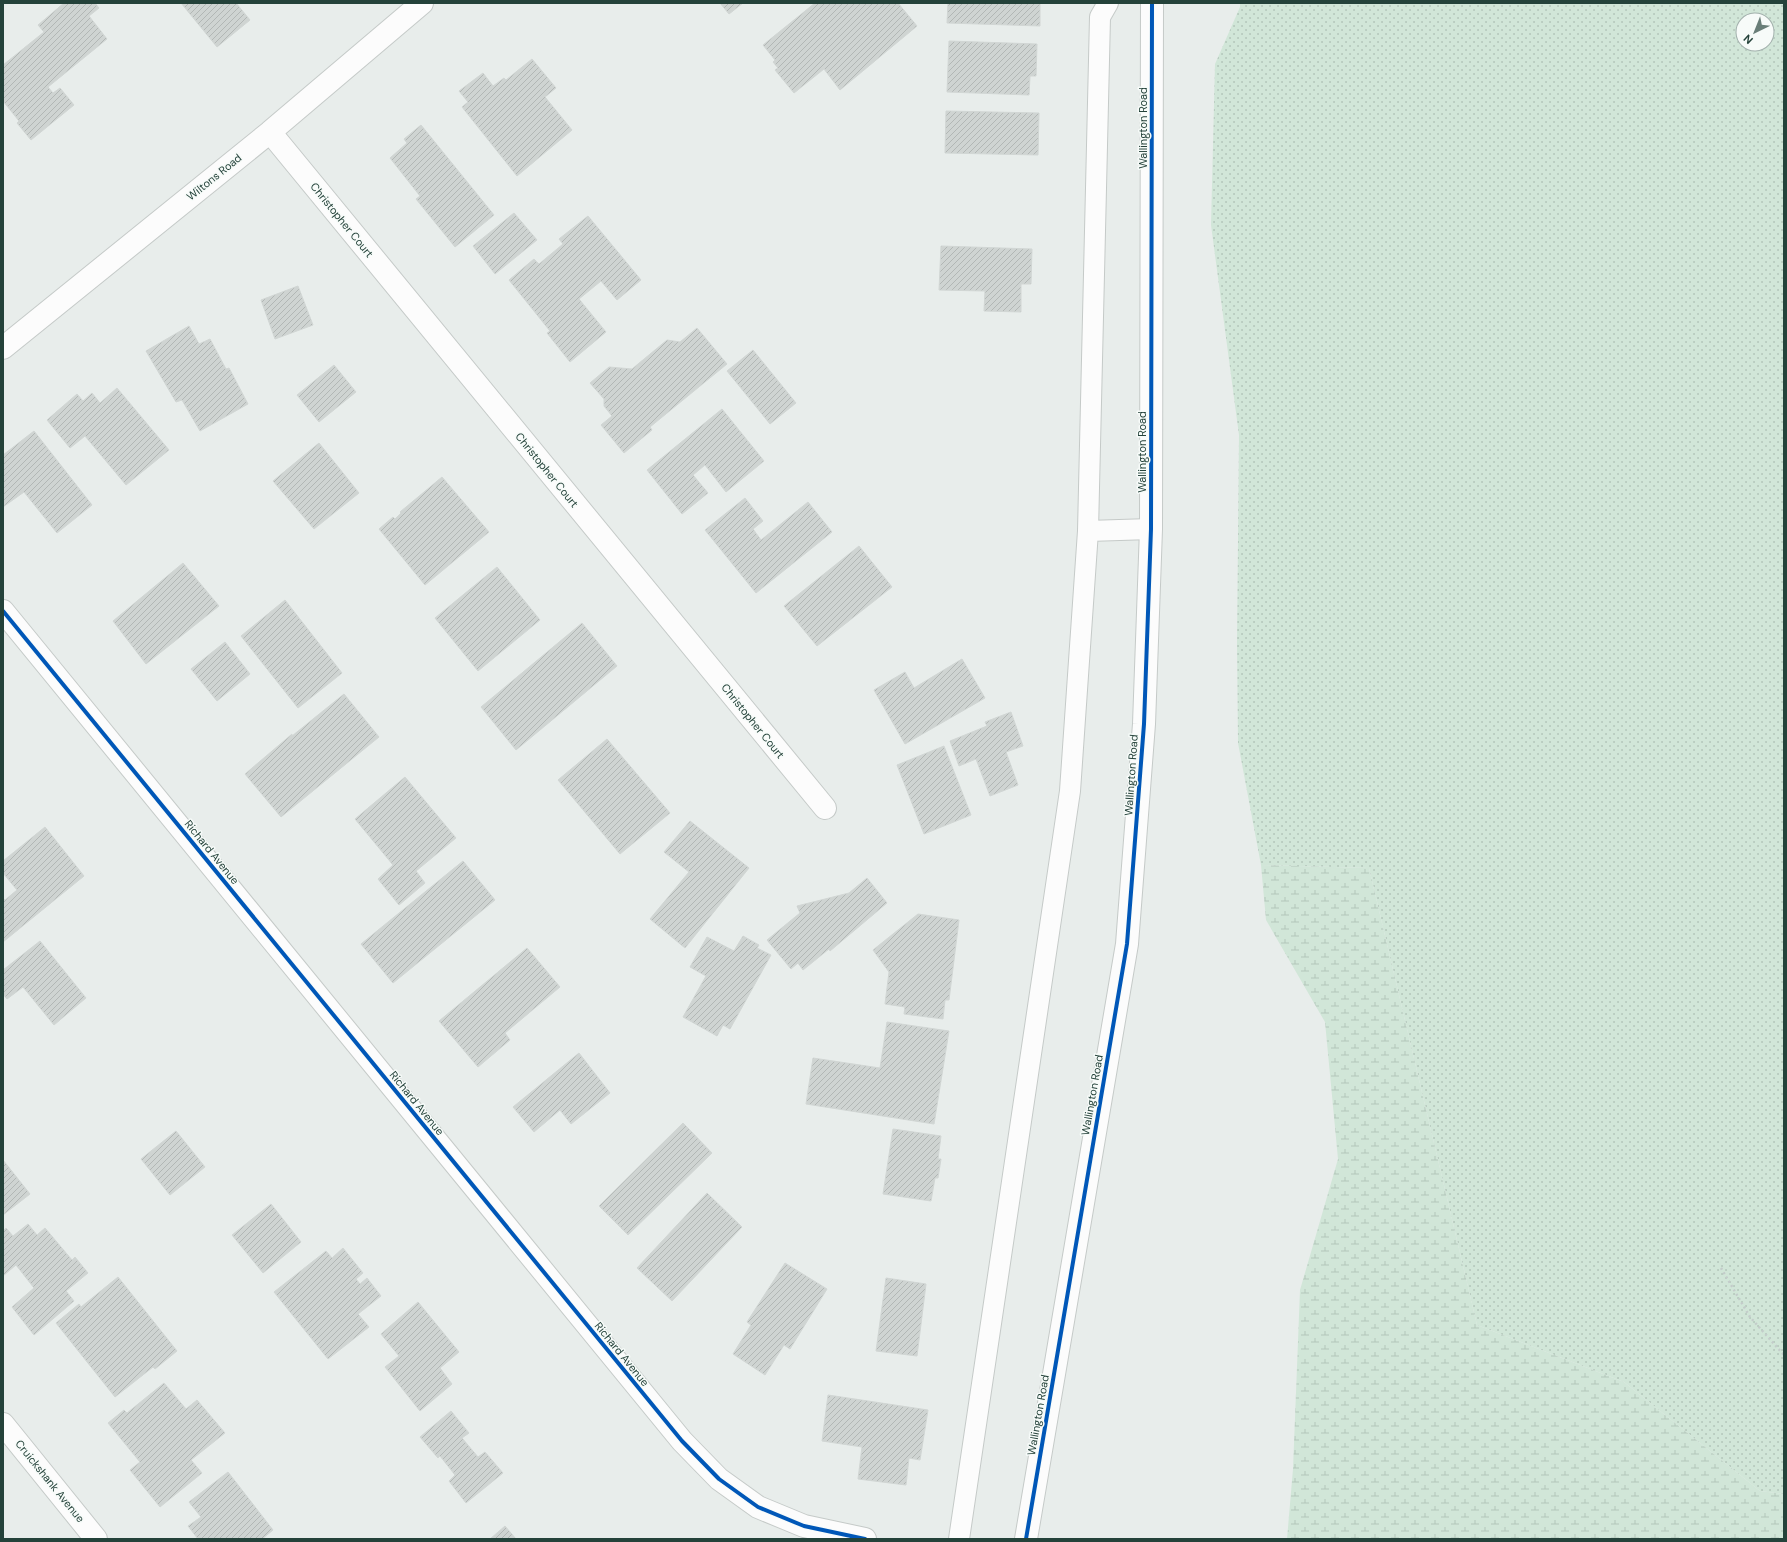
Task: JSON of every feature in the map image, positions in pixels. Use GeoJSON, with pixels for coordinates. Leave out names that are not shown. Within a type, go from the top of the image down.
{"type":"FeatureCollection","features":[{"type":"Feature","properties":{"kind":"street","name":"Wiltons Road"},"geometry":{"type":"LineString","coordinates":[[3,348],[270,132],[422,3]]}},
{"type":"Feature","properties":{"kind":"street","name":"Wallington Road"},"geometry":{"type":"LineString","coordinates":[[1026,1539],[1127,944],[1144,724],[1151,530],[1152,3]]}},
{"type":"Feature","properties":{"kind":"street","name":"Christopher Court"},"geometry":{"type":"LineString","coordinates":[[270,132],[825,808]]}},
{"type":"Feature","properties":{"kind":"street","name":"Richard Avenue"},"geometry":{"type":"LineString","coordinates":[[3,611],[682,1441],[719,1479],[758,1507],[804,1526],[865,1539]]}},
{"type":"Feature","properties":{"kind":"street","name":"Cruickshank Avenue"},"geometry":{"type":"LineString","coordinates":[[3,1424],[96,1539]]}},
{"type":"Feature","properties":{"kind":"lane"},"geometry":{"type":"LineString","coordinates":[[959,1539],[1070,791],[1088,531],[1100,17],[1108,3]]}},
{"type":"Feature","properties":{"kind":"lane"},"geometry":{"type":"LineString","coordinates":[[1088,531],[1151,530]]}},
{"type":"Feature","properties":{"kind":"path"},"geometry":{"type":"LineString","coordinates":[[1721,1268],[1750,1317],[1784,1355]]}},
{"type":"Feature","properties":{"kind":"green space"},"geometry":{"type":"Polygon","coordinates":[[[1240,3],[1784,3],[1784,1494],[1760,1491],[1624,1382],[1477,1325],[1369,868],[1261,865],[1238,743],[1237,643],[1239,435],[1211,225],[1215,64],[1240,7],[1240,3]]]}},
{"type":"Feature","properties":{"kind":"green space"},"geometry":{"type":"Polygon","coordinates":[[[1261,865],[1369,868],[1477,1325],[1624,1382],[1760,1491],[1784,1494],[1784,1539],[1287,1539],[1293,1469],[1300,1290],[1338,1159],[1325,1022],[1266,920],[1261,865]]]}},
{"type":"Feature","properties":{"kind":"building"},"geometry":{"type":"Polygon","coordinates":[[[64,3],[95,3],[99,8],[89,16],[107,39],[48,87],[53,93],[60,88],[74,105],[31,140],[17,123],[19,121],[3,101],[3,65],[44,32],[38,25],[64,3]]]}},
{"type":"Feature","properties":{"kind":"building"},"geometry":{"type":"Polygon","coordinates":[[[181,3],[236,3],[250,20],[217,47],[181,3]]]}},
{"type":"Feature","properties":{"kind":"building"},"geometry":{"type":"Polygon","coordinates":[[[720,3],[743,3],[729,14],[720,3]]]}},
{"type":"Feature","properties":{"kind":"building"},"geometry":{"type":"Polygon","coordinates":[[[815,3],[898,3],[917,26],[840,90],[824,69],[794,93],[775,70],[778,68],[773,62],[775,60],[763,45],[815,3]]]}},
{"type":"Feature","properties":{"kind":"building"},"geometry":{"type":"Polygon","coordinates":[[[948,3],[1040,3],[1040,26],[947,23],[948,3]]]}},
{"type":"Feature","properties":{"kind":"building"},"geometry":{"type":"Polygon","coordinates":[[[949,41],[1037,44],[1036,76],[1030,76],[1029,95],[947,92],[949,41]]]}},
{"type":"Feature","properties":{"kind":"building"},"geometry":{"type":"Polygon","coordinates":[[[532,59],[556,88],[545,97],[572,130],[517,176],[462,107],[468,102],[459,91],[483,73],[493,86],[504,78],[506,80],[532,59]]]}},
{"type":"Feature","properties":{"kind":"building"},"geometry":{"type":"Polygon","coordinates":[[[946,111],[1039,113],[1038,155],[945,153],[946,111]]]}},
{"type":"Feature","properties":{"kind":"building"},"geometry":{"type":"Polygon","coordinates":[[[421,125],[494,215],[455,247],[416,199],[420,196],[390,158],[407,143],[404,139],[421,125]]]}},
{"type":"Feature","properties":{"kind":"building"},"geometry":{"type":"Polygon","coordinates":[[[514,213],[537,240],[495,274],[473,246],[514,213]]]}},
{"type":"Feature","properties":{"kind":"building"},"geometry":{"type":"Polygon","coordinates":[[[588,216],[641,280],[617,300],[601,281],[579,299],[606,332],[570,362],[547,333],[550,331],[509,280],[534,259],[539,264],[563,244],[559,239],[588,216]]]}},
{"type":"Feature","properties":{"kind":"building"},"geometry":{"type":"Polygon","coordinates":[[[941,246],[1032,249],[1031,284],[1021,284],[1021,312],[984,311],[985,291],[939,290],[941,246]]]}},
{"type":"Feature","properties":{"kind":"building"},"geometry":{"type":"Polygon","coordinates":[[[298,286],[313,325],[275,339],[261,300],[298,286]]]}},
{"type":"Feature","properties":{"kind":"building"},"geometry":{"type":"Polygon","coordinates":[[[189,326],[199,344],[210,339],[226,369],[229,368],[248,404],[200,431],[182,400],[176,402],[146,351],[189,326]]]}},
{"type":"Feature","properties":{"kind":"building"},"geometry":{"type":"Polygon","coordinates":[[[697,328],[727,364],[650,427],[652,430],[624,453],[601,425],[612,416],[604,406],[604,399],[590,383],[609,367],[632,369],[667,340],[680,342],[697,328]]]}},
{"type":"Feature","properties":{"kind":"building"},"geometry":{"type":"Polygon","coordinates":[[[753,350],[796,403],[770,424],[727,371],[753,350]]]}},
{"type":"Feature","properties":{"kind":"building"},"geometry":{"type":"Polygon","coordinates":[[[334,365],[356,392],[319,422],[297,395],[334,365]]]}},
{"type":"Feature","properties":{"kind":"building"},"geometry":{"type":"Polygon","coordinates":[[[117,388],[169,450],[126,485],[85,436],[70,448],[47,420],[77,394],[83,401],[92,393],[100,403],[117,388]]]}},
{"type":"Feature","properties":{"kind":"building"},"geometry":{"type":"Polygon","coordinates":[[[722,409],[764,461],[726,492],[705,465],[693,475],[708,493],[682,514],[647,470],[722,409]]]}},
{"type":"Feature","properties":{"kind":"building"},"geometry":{"type":"Polygon","coordinates":[[[34,431],[92,505],[57,533],[24,492],[3,507],[3,455],[34,431]]]}},
{"type":"Feature","properties":{"kind":"building"},"geometry":{"type":"Polygon","coordinates":[[[319,443],[359,493],[314,529],[273,481],[319,443]]]}},
{"type":"Feature","properties":{"kind":"building"},"geometry":{"type":"Polygon","coordinates":[[[442,477],[489,532],[425,585],[379,529],[393,517],[395,519],[401,513],[400,512],[442,477]]]}},
{"type":"Feature","properties":{"kind":"building"},"geometry":{"type":"Polygon","coordinates":[[[745,498],[763,521],[753,529],[761,540],[808,502],[832,532],[756,593],[705,530],[745,498]]]}},
{"type":"Feature","properties":{"kind":"building"},"geometry":{"type":"Polygon","coordinates":[[[859,546],[892,587],[817,646],[784,606],[859,546]]]}},
{"type":"Feature","properties":{"kind":"building"},"geometry":{"type":"Polygon","coordinates":[[[183,563],[219,606],[146,664],[113,621],[183,563]]]}},
{"type":"Feature","properties":{"kind":"building"},"geometry":{"type":"Polygon","coordinates":[[[497,567],[540,620],[478,671],[435,618],[497,567]]]}},
{"type":"Feature","properties":{"kind":"building"},"geometry":{"type":"Polygon","coordinates":[[[285,600],[342,673],[298,708],[241,636],[285,600]]]}},
{"type":"Feature","properties":{"kind":"building"},"geometry":{"type":"Polygon","coordinates":[[[582,623],[617,666],[516,750],[481,707],[582,623]]]}},
{"type":"Feature","properties":{"kind":"building"},"geometry":{"type":"Polygon","coordinates":[[[225,642],[250,674],[217,701],[191,669],[225,642]]]}},
{"type":"Feature","properties":{"kind":"building"},"geometry":{"type":"Polygon","coordinates":[[[962,659],[985,698],[905,744],[874,690],[905,672],[914,688],[962,659]]]}},
{"type":"Feature","properties":{"kind":"building"},"geometry":{"type":"Polygon","coordinates":[[[344,694],[379,737],[281,817],[245,774],[292,734],[292,736],[344,694]]]}},
{"type":"Feature","properties":{"kind":"building"},"geometry":{"type":"Polygon","coordinates":[[[1011,712],[1023,746],[1006,752],[1018,785],[990,796],[976,759],[959,766],[950,741],[987,726],[985,722],[1011,712]]]}},
{"type":"Feature","properties":{"kind":"building"},"geometry":{"type":"Polygon","coordinates":[[[607,739],[670,813],[620,854],[558,780],[607,739]]]}},
{"type":"Feature","properties":{"kind":"building"},"geometry":{"type":"Polygon","coordinates":[[[944,746],[971,815],[924,834],[897,765],[944,746]]]}},
{"type":"Feature","properties":{"kind":"building"},"geometry":{"type":"Polygon","coordinates":[[[405,777],[456,838],[416,871],[425,883],[399,905],[378,879],[393,865],[355,819],[405,777]]]}},
{"type":"Feature","properties":{"kind":"building"},"geometry":{"type":"Polygon","coordinates":[[[690,821],[749,868],[685,948],[650,919],[689,872],[664,852],[690,821]]]}},
{"type":"Feature","properties":{"kind":"building"},"geometry":{"type":"Polygon","coordinates":[[[45,827],[84,876],[3,942],[3,898],[5,900],[17,890],[3,873],[3,861],[45,827]]]}},
{"type":"Feature","properties":{"kind":"building"},"geometry":{"type":"Polygon","coordinates":[[[463,861],[495,900],[393,983],[361,944],[463,861]]]}},
{"type":"Feature","properties":{"kind":"building"},"geometry":{"type":"Polygon","coordinates":[[[867,878],[887,903],[830,951],[829,949],[803,970],[798,963],[791,969],[767,940],[800,913],[797,906],[849,893],[867,878]]]}},
{"type":"Feature","properties":{"kind":"building"},"geometry":{"type":"Polygon","coordinates":[[[918,914],[959,920],[949,1000],[945,1000],[943,1019],[904,1014],[905,1007],[885,1004],[889,972],[873,950],[918,914]]]}},
{"type":"Feature","properties":{"kind":"building"},"geometry":{"type":"Polygon","coordinates":[[[743,936],[759,945],[757,948],[771,955],[730,1029],[723,1025],[717,1036],[683,1017],[706,976],[690,967],[707,937],[734,951],[743,936]]]}},
{"type":"Feature","properties":{"kind":"building"},"geometry":{"type":"Polygon","coordinates":[[[40,941],[86,998],[54,1025],[23,987],[7,999],[3,994],[3,970],[40,941]]]}},
{"type":"Feature","properties":{"kind":"building"},"geometry":{"type":"Polygon","coordinates":[[[527,948],[560,987],[505,1033],[510,1040],[478,1067],[439,1021],[527,948]]]}},
{"type":"Feature","properties":{"kind":"building"},"geometry":{"type":"Polygon","coordinates":[[[887,1022],[949,1031],[934,1124],[806,1104],[813,1058],[880,1068],[887,1022]]]}},
{"type":"Feature","properties":{"kind":"building"},"geometry":{"type":"Polygon","coordinates":[[[579,1053],[610,1093],[571,1124],[560,1110],[534,1132],[513,1107],[579,1053]]]}},
{"type":"Feature","properties":{"kind":"building"},"geometry":{"type":"Polygon","coordinates":[[[683,1123],[712,1153],[628,1235],[599,1206],[683,1123]]]}},
{"type":"Feature","properties":{"kind":"building"},"geometry":{"type":"Polygon","coordinates":[[[893,1129],[941,1136],[938,1159],[941,1159],[938,1178],[935,1178],[931,1201],[883,1194],[893,1129]]]}},
{"type":"Feature","properties":{"kind":"building"},"geometry":{"type":"Polygon","coordinates":[[[176,1131],[205,1167],[170,1195],[141,1159],[176,1131]]]}},
{"type":"Feature","properties":{"kind":"building"},"geometry":{"type":"Polygon","coordinates":[[[3,1160],[30,1194],[3,1215],[3,1160]]]}},
{"type":"Feature","properties":{"kind":"building"},"geometry":{"type":"Polygon","coordinates":[[[707,1193],[742,1227],[672,1301],[637,1268],[707,1193]]]}},
{"type":"Feature","properties":{"kind":"building"},"geometry":{"type":"Polygon","coordinates":[[[271,1204],[301,1242],[263,1273],[232,1235],[271,1204]]]}},
{"type":"Feature","properties":{"kind":"building"},"geometry":{"type":"Polygon","coordinates":[[[28,1224],[37,1235],[45,1228],[72,1260],[75,1257],[88,1273],[66,1291],[74,1301],[34,1335],[12,1307],[34,1288],[16,1265],[3,1276],[3,1231],[6,1228],[13,1236],[28,1224]]]}},
{"type":"Feature","properties":{"kind":"building"},"geometry":{"type":"Polygon","coordinates":[[[343,1248],[363,1273],[356,1279],[360,1284],[367,1278],[381,1296],[358,1314],[369,1327],[328,1359],[274,1292],[326,1251],[332,1258],[343,1248]]]}},
{"type":"Feature","properties":{"kind":"building"},"geometry":{"type":"Polygon","coordinates":[[[785,1263],[827,1289],[790,1349],[784,1345],[765,1375],[733,1354],[751,1325],[747,1322],[785,1263]]]}},
{"type":"Feature","properties":{"kind":"building"},"geometry":{"type":"Polygon","coordinates":[[[118,1277],[177,1351],[155,1369],[153,1367],[115,1397],[56,1323],[79,1304],[81,1307],[118,1277]]]}},
{"type":"Feature","properties":{"kind":"building"},"geometry":{"type":"Polygon","coordinates":[[[886,1278],[926,1284],[917,1356],[876,1351],[886,1278]]]}},
{"type":"Feature","properties":{"kind":"building"},"geometry":{"type":"Polygon","coordinates":[[[418,1302],[459,1352],[440,1368],[452,1384],[420,1411],[385,1367],[399,1356],[381,1334],[418,1302]]]}},
{"type":"Feature","properties":{"kind":"building"},"geometry":{"type":"Polygon","coordinates":[[[164,1383],[186,1409],[197,1400],[225,1433],[191,1460],[202,1473],[160,1507],[130,1470],[140,1462],[108,1423],[124,1410],[127,1413],[164,1383]]]}},
{"type":"Feature","properties":{"kind":"building"},"geometry":{"type":"Polygon","coordinates":[[[828,1395],[928,1410],[920,1460],[909,1458],[906,1485],[858,1479],[862,1447],[822,1441],[828,1395]]]}},
{"type":"Feature","properties":{"kind":"building"},"geometry":{"type":"Polygon","coordinates":[[[451,1411],[469,1433],[462,1438],[478,1457],[485,1452],[503,1473],[466,1503],[449,1481],[455,1475],[440,1456],[438,1458],[420,1437],[451,1411]]]}},
{"type":"Feature","properties":{"kind":"building"},"geometry":{"type":"Polygon","coordinates":[[[228,1472],[273,1530],[262,1539],[198,1539],[188,1526],[201,1517],[189,1502],[228,1472]]]}},
{"type":"Feature","properties":{"kind":"building"},"geometry":{"type":"Polygon","coordinates":[[[505,1526],[516,1539],[490,1539],[505,1526]]]}},
{"type":"Feature","properties":{"kind":"cycle path"},"geometry":{"type":"LineString","coordinates":[[1026,1539],[1127,944],[1144,724],[1151,529],[1152,3]]}},
{"type":"Feature","properties":{"kind":"cycle path"},"geometry":{"type":"LineString","coordinates":[[3,611],[682,1441],[719,1479],[758,1507],[804,1526],[865,1539]]}}]}
